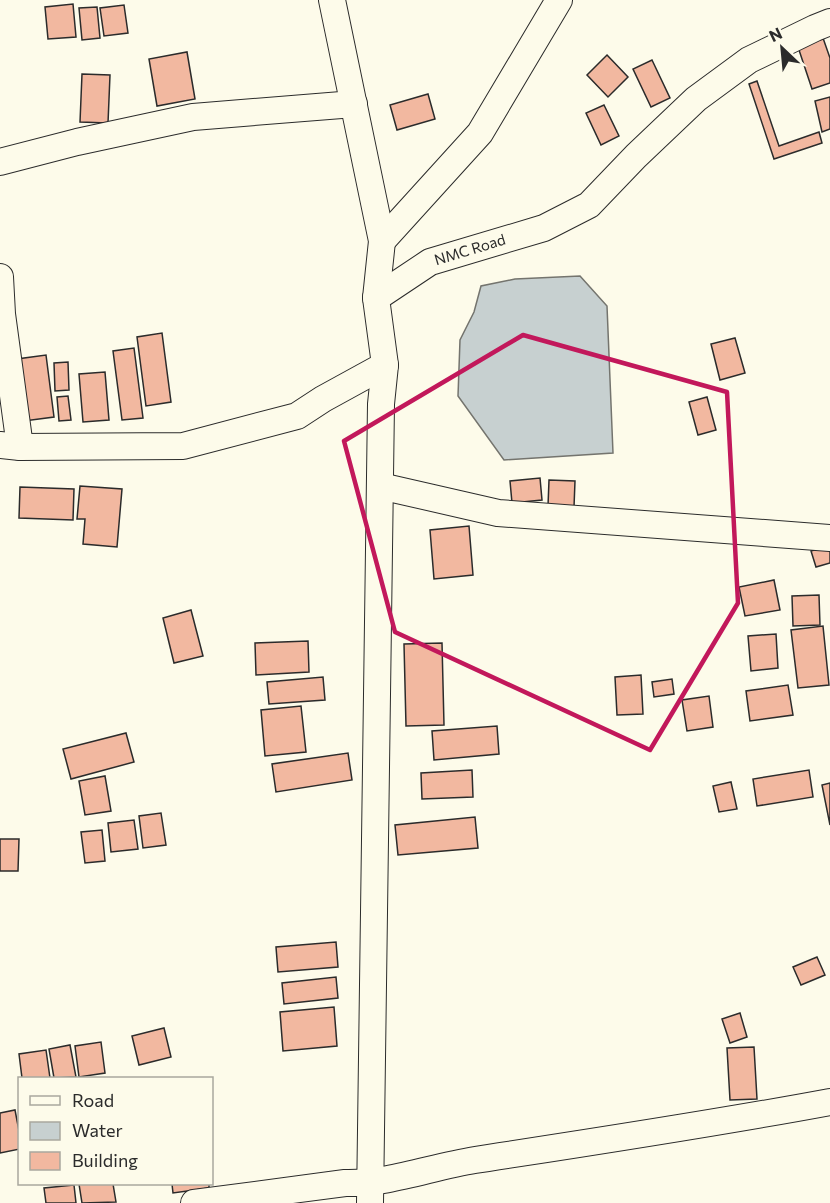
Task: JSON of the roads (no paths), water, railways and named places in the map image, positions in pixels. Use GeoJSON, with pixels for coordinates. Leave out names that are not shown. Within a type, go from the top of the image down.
{"type":"FeatureCollection","features":[{"type":"Feature","properties":{"kind":"street"},"geometry":{"type":"LineString","coordinates":[[332,0],[382,241],[376,298],[385,365],[381,404],[370,1193]]}},
{"type":"Feature","properties":{"kind":"street"},"geometry":{"type":"LineString","coordinates":[[382,241],[480,133],[559,0]]}},
{"type":"Feature","properties":{"kind":"street","name":"NMC Road"},"geometry":{"type":"LineString","coordinates":[[376,298],[430,262],[544,228],[589,205],[696,99],[749,60],[815,27],[830,22]]}},
{"type":"Feature","properties":{"kind":"street"},"geometry":{"type":"LineString","coordinates":[[0,162],[77,142],[193,117],[354,104]]}},
{"type":"Feature","properties":{"kind":"street"},"geometry":{"type":"LineString","coordinates":[[0,277],[10,446],[183,446],[297,416],[385,365]]}},
{"type":"Feature","properties":{"kind":"street"},"geometry":{"type":"LineString","coordinates":[[380,486],[498,513],[830,538]]}},
{"type":"Feature","properties":{"kind":"street"},"geometry":{"type":"LineString","coordinates":[[194,1203],[345,1183],[370,1193],[450,1164],[724,1122],[830,1102]]}},
{"type":"Feature","properties":{"kind":"water"},"geometry":{"type":"Polygon","coordinates":[[[580,276],[607,306],[613,453],[504,460],[458,396],[460,340],[474,312],[481,286],[515,279],[580,276]]]}}]}
